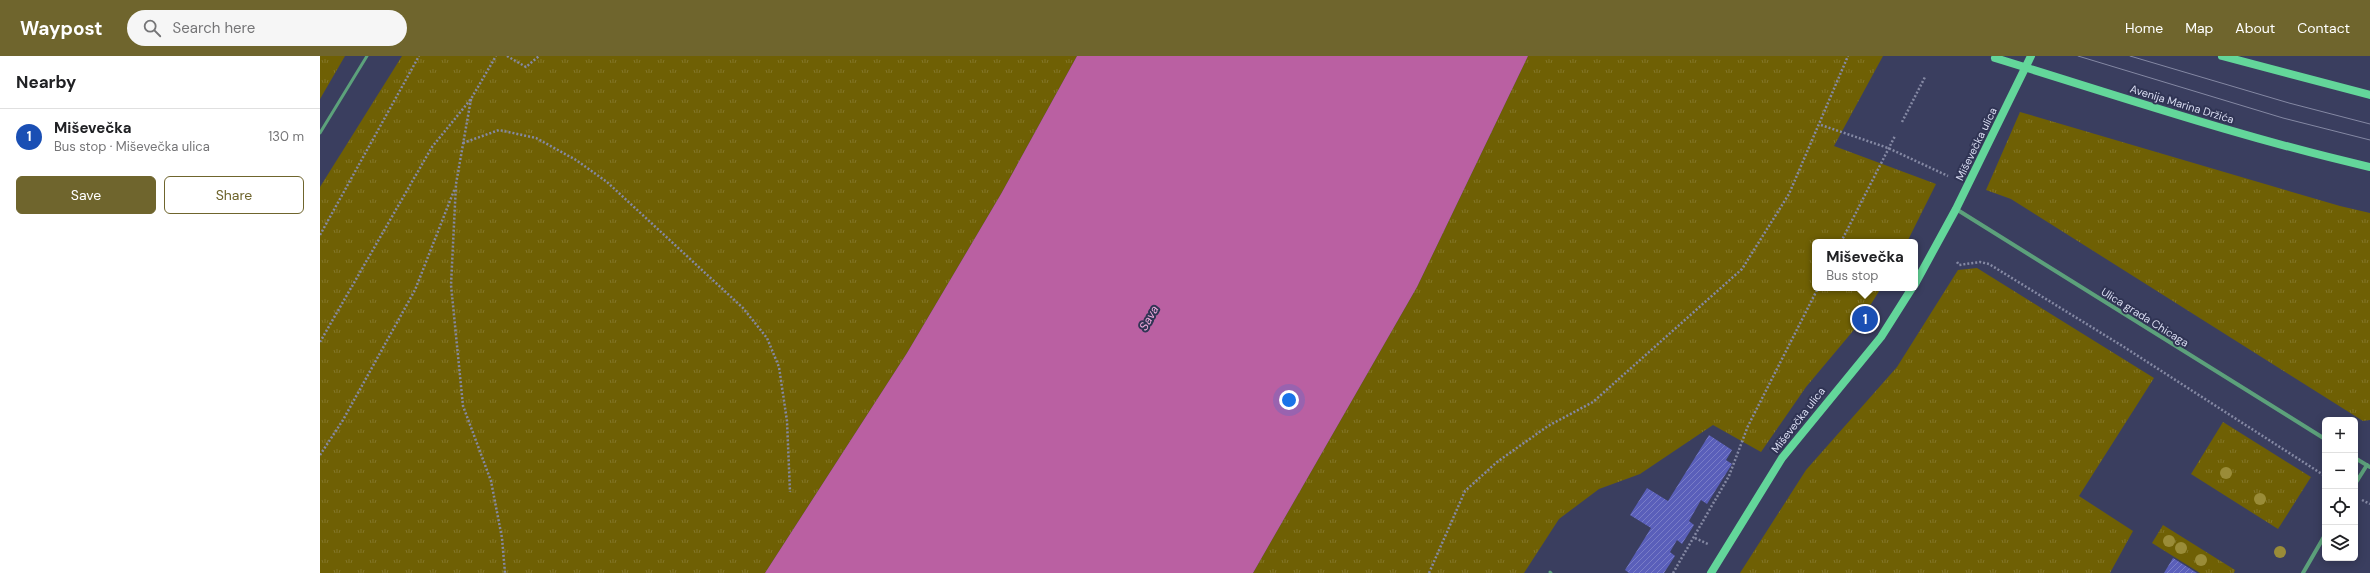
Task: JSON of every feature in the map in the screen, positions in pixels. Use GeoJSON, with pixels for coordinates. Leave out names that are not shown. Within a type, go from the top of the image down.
{"type":"FeatureCollection","features":[{"type":"Feature","properties":{"kind":"street","name":"Miševečka ulica"},"geometry":{"type":"LineString","coordinates":[[1918,279],[1956,209],[2031,56]]}},
{"type":"Feature","properties":{"kind":"street"},"geometry":{"type":"LineString","coordinates":[[2222,56],[2370,95]]}},
{"type":"Feature","properties":{"kind":"street","name":"Avenija Marina Držića"},"geometry":{"type":"LineString","coordinates":[[1992,57],[2212,125],[2318,155],[2370,167]]}},
{"type":"Feature","properties":{"kind":"street","name":"Ulica grada Chicaga"},"geometry":{"type":"LineString","coordinates":[[1956,209],[2322,437]]}},
{"type":"Feature","properties":{"kind":"street","name":"Miševečka ulica"},"geometry":{"type":"LineString","coordinates":[[1711,573],[1782,458],[1881,337],[1910,291]]}},
{"type":"Feature","properties":{"kind":"street"},"geometry":{"type":"LineString","coordinates":[[2358,460],[2368,466],[2358,480]]}},
{"type":"Feature","properties":{"kind":"street"},"geometry":{"type":"LineString","coordinates":[[2303,573],[2322,540]]}},
{"type":"Feature","properties":{"kind":"lane"},"geometry":{"type":"LineString","coordinates":[[320,134],[367,56]]}},
{"type":"Feature","properties":{"kind":"path"},"geometry":{"type":"LineString","coordinates":[[320,235],[419,56]]}},
{"type":"Feature","properties":{"kind":"path"},"geometry":{"type":"LineString","coordinates":[[320,342],[432,147],[471,99],[496,56]]}},
{"type":"Feature","properties":{"kind":"path"},"geometry":{"type":"LineString","coordinates":[[507,56],[526,67],[539,56]]}},
{"type":"Feature","properties":{"kind":"path"},"geometry":{"type":"LineString","coordinates":[[1428,573],[1464,491],[1497,462],[1548,426],[1593,402],[1742,269],[1790,194],[1821,124],[1848,56]]}},
{"type":"Feature","properties":{"kind":"path"},"geometry":{"type":"LineString","coordinates":[[1902,122],[1925,77]]}},
{"type":"Feature","properties":{"kind":"path"},"geometry":{"type":"LineString","coordinates":[[471,99],[456,184],[451,286],[463,406],[491,481],[502,538],[505,573]]}},
{"type":"Feature","properties":{"kind":"path"},"geometry":{"type":"LineString","coordinates":[[1821,124],[1888,148],[1948,176]]}},
{"type":"Feature","properties":{"kind":"path"},"geometry":{"type":"LineString","coordinates":[[463,143],[498,130],[536,138],[576,160],[607,182],[743,308],[767,338],[779,367],[787,421],[790,492]]}},
{"type":"Feature","properties":{"kind":"path"},"geometry":{"type":"LineString","coordinates":[[1842,239],[1895,136]]}},
{"type":"Feature","properties":{"kind":"path"},"geometry":{"type":"LineString","coordinates":[[320,455],[343,420],[415,290],[456,184]]}},
{"type":"Feature","properties":{"kind":"path"},"geometry":{"type":"LineString","coordinates":[[1957,262],[1959,265],[1980,262],[1989,264],[2124,346],[2322,474]]}},
{"type":"Feature","properties":{"kind":"path"},"geometry":{"type":"LineString","coordinates":[[1673,573],[1695,538],[1729,476],[1748,426],[1816,291]]}},
{"type":"Feature","properties":{"kind":"path"},"geometry":{"type":"LineString","coordinates":[[1695,538],[1710,545]]}},
{"type":"Feature","properties":{"kind":"green space"},"geometry":{"type":"Polygon","coordinates":[[[320,56],[345,56],[320,99],[320,56]]]}},
{"type":"Feature","properties":{"kind":"green space"},"geometry":{"type":"Polygon","coordinates":[[[402,56],[1077,56],[1001,194],[907,353],[765,573],[320,573],[320,187],[402,56]]]}},
{"type":"Feature","properties":{"kind":"green space"},"geometry":{"type":"Polygon","coordinates":[[[1528,56],[1883,56],[1834,146],[1936,184],[1908,239],[1812,239],[1812,291],[1879,291],[1858,325],[1806,387],[1761,452],[1713,425],[1640,474],[1599,489],[1559,519],[1524,573],[1253,573],[1417,287],[1528,56]]]}},
{"type":"Feature","properties":{"kind":"green space"},"geometry":{"type":"Polygon","coordinates":[[[2020,112],[2340,206],[2370,213],[2370,420],[2363,421],[2011,199],[1986,190],[2020,112]]]}},
{"type":"Feature","properties":{"kind":"green space"},"geometry":{"type":"Polygon","coordinates":[[[1977,268],[2154,378],[2079,496],[2133,531],[2110,573],[1740,573],[1806,470],[1897,367],[1958,270],[1977,268]]]}},
{"type":"Feature","properties":{"kind":"green space"},"geometry":{"type":"Polygon","coordinates":[[[2223,422],[2311,477],[2278,529],[2191,474],[2223,422]]]}},
{"type":"Feature","properties":{"kind":"green space"},"geometry":{"type":"Polygon","coordinates":[[[2163,525],[2235,570],[2234,573],[2200,573],[2152,543],[2163,525]]]}},
{"type":"Feature","properties":{"kind":"water","name":"Sava"},"geometry":{"type":"Polygon","coordinates":[[[1077,56],[1528,56],[1417,287],[1253,573],[765,573],[907,353],[1001,194],[1077,56]]]}},
{"type":"Feature","properties":{"kind":"building"},"geometry":{"type":"Polygon","coordinates":[[[1709,435],[1732,450],[1726,460],[1732,464],[1707,504],[1701,500],[1689,521],[1694,525],[1682,544],[1677,540],[1670,552],[1675,556],[1664,573],[1629,573],[1625,570],[1651,528],[1630,515],[1647,488],[1668,501],[1709,435]]]}},
{"type":"Feature","properties":{"kind":"building"},"geometry":{"type":"Polygon","coordinates":[[[2173,558],[2197,573],[2164,573],[2173,558]]]}},
{"type":"Feature","properties":{"kind":"tram line"},"geometry":{"type":"LineString","coordinates":[[2078,56],[2283,118],[2370,140]]}},
{"type":"Feature","properties":{"kind":"tram line"},"geometry":{"type":"LineString","coordinates":[[2130,56],[2289,103],[2370,124]]}},
{"type":"Feature","properties":{"kind":"place","name":"Miševečka"},"geometry":{"type":"Point","coordinates":[1865,319]}}]}
